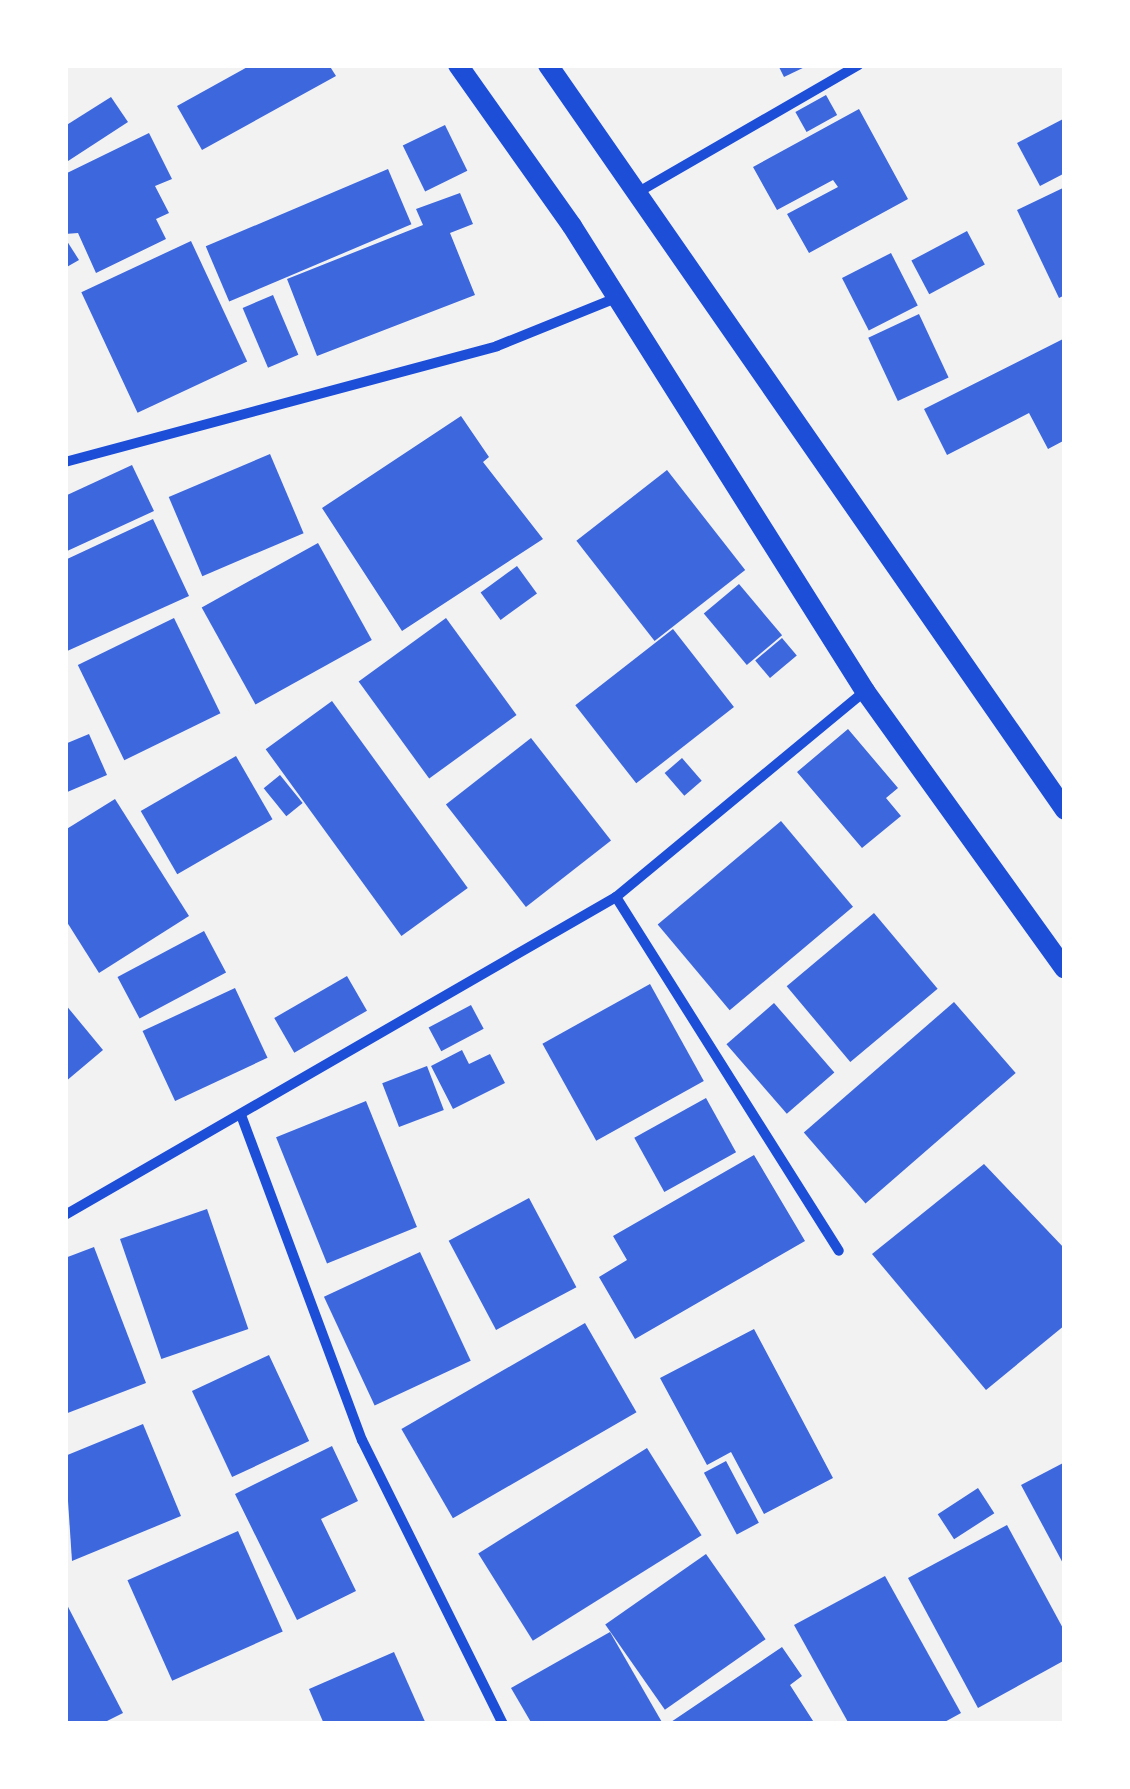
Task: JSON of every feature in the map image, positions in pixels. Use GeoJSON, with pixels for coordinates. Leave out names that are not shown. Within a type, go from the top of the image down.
{"type":"FeatureCollection","features":[{"type":"Feature","properties":{"kind":"main road"},"geometry":{"type":"LineString","coordinates":[[458,65],[616,298],[865,691],[1065,969]]}},
{"type":"Feature","properties":{"kind":"main road"},"geometry":{"type":"LineString","coordinates":[[548,65],[1065,810]]}},
{"type":"Feature","properties":{"kind":"street"},"geometry":{"type":"LineString","coordinates":[[635,194],[858,65]]}},
{"type":"Feature","properties":{"kind":"street"},"geometry":{"type":"LineString","coordinates":[[65,462],[497,346],[616,298]]}},
{"type":"Feature","properties":{"kind":"street"},"geometry":{"type":"LineString","coordinates":[[65,1215],[616,897],[865,691]]}},
{"type":"Feature","properties":{"kind":"street"},"geometry":{"type":"LineString","coordinates":[[616,897],[839,1251]]}},
{"type":"Feature","properties":{"kind":"street"},"geometry":{"type":"LineString","coordinates":[[241,1115],[362,1440],[503,1724]]}},
{"type":"Feature","properties":{"kind":"building"},"geometry":{"type":"Polygon","coordinates":[[[251,65],[329,65],[336,76],[202,150],[177,106],[251,65]]]}},
{"type":"Feature","properties":{"kind":"building"},"geometry":{"type":"Polygon","coordinates":[[[778,65],[809,65],[784,77],[778,65]]]}},
{"type":"Feature","properties":{"kind":"building"},"geometry":{"type":"Polygon","coordinates":[[[826,95],[837,115],[807,132],[795,112],[826,95]]]}},
{"type":"Feature","properties":{"kind":"building"},"geometry":{"type":"Polygon","coordinates":[[[111,97],[128,122],[65,163],[65,126],[111,97]]]}},
{"type":"Feature","properties":{"kind":"building"},"geometry":{"type":"Polygon","coordinates":[[[859,109],[908,199],[809,253],[787,214],[838,187],[833,180],[777,210],[753,167],[859,109]]]}},
{"type":"Feature","properties":{"kind":"building"},"geometry":{"type":"Polygon","coordinates":[[[1065,118],[1065,173],[1040,186],[1017,143],[1065,118]]]}},
{"type":"Feature","properties":{"kind":"building"},"geometry":{"type":"Polygon","coordinates":[[[445,125],[467,171],[425,191],[403,146],[445,125]]]}},
{"type":"Feature","properties":{"kind":"building"},"geometry":{"type":"Polygon","coordinates":[[[149,133],[172,179],[155,186],[169,213],[156,219],[166,239],[96,273],[78,233],[65,234],[65,174],[149,133]]]}},
{"type":"Feature","properties":{"kind":"building"},"geometry":{"type":"Polygon","coordinates":[[[388,169],[411,224],[229,302],[206,246],[388,169]]]}},
{"type":"Feature","properties":{"kind":"building"},"geometry":{"type":"Polygon","coordinates":[[[1065,187],[1065,295],[1059,298],[1017,210],[1065,187]]]}},
{"type":"Feature","properties":{"kind":"building"},"geometry":{"type":"Polygon","coordinates":[[[460,193],[473,224],[450,233],[475,295],[317,356],[287,279],[423,225],[416,209],[460,193]]]}},
{"type":"Feature","properties":{"kind":"building"},"geometry":{"type":"Polygon","coordinates":[[[967,231],[985,265],[929,294],[911,261],[967,231]]]}},
{"type":"Feature","properties":{"kind":"building"},"geometry":{"type":"Polygon","coordinates":[[[65,238],[79,260],[65,268],[65,238]]]}},
{"type":"Feature","properties":{"kind":"building"},"geometry":{"type":"Polygon","coordinates":[[[191,241],[247,362],[138,413],[81,292],[191,241]]]}},
{"type":"Feature","properties":{"kind":"building"},"geometry":{"type":"Polygon","coordinates":[[[891,253],[918,306],[869,331],[842,278],[891,253]]]}},
{"type":"Feature","properties":{"kind":"building"},"geometry":{"type":"Polygon","coordinates":[[[273,295],[298,355],[268,368],[243,308],[273,295]]]}},
{"type":"Feature","properties":{"kind":"building"},"geometry":{"type":"Polygon","coordinates":[[[919,314],[949,377],[898,401],[868,338],[919,314]]]}},
{"type":"Feature","properties":{"kind":"building"},"geometry":{"type":"Polygon","coordinates":[[[1065,338],[1065,440],[1048,449],[1029,413],[947,455],[924,409],[1065,338]]]}},
{"type":"Feature","properties":{"kind":"building"},"geometry":{"type":"Polygon","coordinates":[[[461,416],[489,457],[483,462],[543,539],[402,631],[322,508],[461,416]]]}},
{"type":"Feature","properties":{"kind":"building"},"geometry":{"type":"Polygon","coordinates":[[[270,454],[304,533],[202,576],[169,497],[270,454]]]}},
{"type":"Feature","properties":{"kind":"building"},"geometry":{"type":"Polygon","coordinates":[[[132,465],[154,511],[65,552],[65,496],[132,465]]]}},
{"type":"Feature","properties":{"kind":"building"},"geometry":{"type":"Polygon","coordinates":[[[667,470],[745,570],[655,641],[576,541],[667,470]]]}},
{"type":"Feature","properties":{"kind":"building"},"geometry":{"type":"Polygon","coordinates":[[[153,519],[189,596],[65,652],[65,560],[153,519]]]}},
{"type":"Feature","properties":{"kind":"building"},"geometry":{"type":"Polygon","coordinates":[[[318,543],[372,640],[255,705],[202,607],[318,543]]]}},
{"type":"Feature","properties":{"kind":"building"},"geometry":{"type":"Polygon","coordinates":[[[517,566],[537,594],[501,620],[481,592],[517,566]]]}},
{"type":"Feature","properties":{"kind":"building"},"geometry":{"type":"Polygon","coordinates":[[[739,584],[782,635],[747,665],[704,614],[739,584]]]}},
{"type":"Feature","properties":{"kind":"building"},"geometry":{"type":"Polygon","coordinates":[[[174,618],[220,713],[124,760],[78,665],[174,618]]]}},
{"type":"Feature","properties":{"kind":"building"},"geometry":{"type":"Polygon","coordinates":[[[446,618],[517,715],[429,779],[359,681],[446,618]]]}},
{"type":"Feature","properties":{"kind":"building"},"geometry":{"type":"Polygon","coordinates":[[[673,629],[734,707],[636,783],[575,705],[673,629]]]}},
{"type":"Feature","properties":{"kind":"building"},"geometry":{"type":"Polygon","coordinates":[[[782,638],[797,656],[770,678],[755,660],[782,638]]]}},
{"type":"Feature","properties":{"kind":"building"},"geometry":{"type":"Polygon","coordinates":[[[332,701],[468,888],[401,936],[266,749],[332,701]]]}},
{"type":"Feature","properties":{"kind":"building"},"geometry":{"type":"Polygon","coordinates":[[[848,729],[898,788],[886,798],[901,816],[862,848],[797,772],[848,729]]]}},
{"type":"Feature","properties":{"kind":"building"},"geometry":{"type":"Polygon","coordinates":[[[89,734],[107,775],[65,793],[65,744],[89,734]]]}},
{"type":"Feature","properties":{"kind":"building"},"geometry":{"type":"Polygon","coordinates":[[[531,738],[611,840],[526,907],[446,804],[531,738]]]}},
{"type":"Feature","properties":{"kind":"building"},"geometry":{"type":"Polygon","coordinates":[[[236,756],[272,819],[177,874],[141,811],[236,756]]]}},
{"type":"Feature","properties":{"kind":"building"},"geometry":{"type":"Polygon","coordinates":[[[682,758],[702,781],[684,796],[665,773],[682,758]]]}},
{"type":"Feature","properties":{"kind":"building"},"geometry":{"type":"Polygon","coordinates":[[[280,775],[303,803],[286,816],[264,788],[280,775]]]}},
{"type":"Feature","properties":{"kind":"building"},"geometry":{"type":"Polygon","coordinates":[[[115,799],[189,916],[99,973],[65,919],[65,830],[115,799]]]}},
{"type":"Feature","properties":{"kind":"building"},"geometry":{"type":"Polygon","coordinates":[[[781,821],[853,907],[730,1010],[658,924],[781,821]]]}},
{"type":"Feature","properties":{"kind":"building"},"geometry":{"type":"Polygon","coordinates":[[[874,913],[938,989],[850,1062],[787,986],[874,913]]]}},
{"type":"Feature","properties":{"kind":"building"},"geometry":{"type":"Polygon","coordinates":[[[204,931],[226,972],[140,1019],[117,977],[204,931]]]}},
{"type":"Feature","properties":{"kind":"building"},"geometry":{"type":"Polygon","coordinates":[[[347,976],[367,1011],[294,1053],[274,1018],[347,976]]]}},
{"type":"Feature","properties":{"kind":"building"},"geometry":{"type":"Polygon","coordinates":[[[650,984],[704,1081],[596,1141],[542,1044],[650,984]]]}},
{"type":"Feature","properties":{"kind":"building"},"geometry":{"type":"Polygon","coordinates":[[[235,988],[268,1058],[175,1101],[143,1031],[235,988]]]}},
{"type":"Feature","properties":{"kind":"building"},"geometry":{"type":"Polygon","coordinates":[[[954,1002],[1016,1073],[865,1203],[804,1133],[954,1002]]]}},
{"type":"Feature","properties":{"kind":"building"},"geometry":{"type":"Polygon","coordinates":[[[774,1003],[834,1072],[787,1114],[726,1044],[774,1003]]]}},
{"type":"Feature","properties":{"kind":"building"},"geometry":{"type":"Polygon","coordinates":[[[65,1004],[103,1050],[65,1082],[65,1004]]]}},
{"type":"Feature","properties":{"kind":"building"},"geometry":{"type":"Polygon","coordinates":[[[471,1005],[484,1029],[441,1051],[429,1028],[471,1005]]]}},
{"type":"Feature","properties":{"kind":"building"},"geometry":{"type":"Polygon","coordinates":[[[462,1050],[469,1064],[490,1054],[505,1083],[453,1109],[431,1066],[462,1050]]]}},
{"type":"Feature","properties":{"kind":"building"},"geometry":{"type":"Polygon","coordinates":[[[427,1066],[444,1110],[399,1127],[382,1083],[427,1066]]]}},
{"type":"Feature","properties":{"kind":"building"},"geometry":{"type":"Polygon","coordinates":[[[706,1098],[736,1152],[664,1192],[634,1138],[706,1098]]]}},
{"type":"Feature","properties":{"kind":"building"},"geometry":{"type":"Polygon","coordinates":[[[366,1101],[417,1227],[327,1263],[276,1137],[366,1101]]]}},
{"type":"Feature","properties":{"kind":"building"},"geometry":{"type":"Polygon","coordinates":[[[754,1155],[805,1241],[635,1339],[599,1277],[627,1260],[613,1236],[754,1155]]]}},
{"type":"Feature","properties":{"kind":"building"},"geometry":{"type":"Polygon","coordinates":[[[984,1164],[1065,1249],[1065,1325],[986,1390],[872,1254],[984,1164]]]}},
{"type":"Feature","properties":{"kind":"building"},"geometry":{"type":"Polygon","coordinates":[[[529,1198],[576,1287],[496,1330],[449,1241],[529,1198]]]}},
{"type":"Feature","properties":{"kind":"building"},"geometry":{"type":"Polygon","coordinates":[[[207,1209],[248,1329],[161,1359],[120,1239],[207,1209]]]}},
{"type":"Feature","properties":{"kind":"building"},"geometry":{"type":"Polygon","coordinates":[[[94,1247],[146,1383],[65,1414],[65,1258],[94,1247]]]}},
{"type":"Feature","properties":{"kind":"building"},"geometry":{"type":"Polygon","coordinates":[[[420,1252],[471,1361],[375,1406],[324,1297],[420,1252]]]}},
{"type":"Feature","properties":{"kind":"building"},"geometry":{"type":"Polygon","coordinates":[[[585,1323],[636,1412],[453,1518],[401,1429],[585,1323]]]}},
{"type":"Feature","properties":{"kind":"building"},"geometry":{"type":"Polygon","coordinates":[[[754,1329],[833,1478],[764,1514],[731,1452],[707,1465],[660,1378],[754,1329]]]}},
{"type":"Feature","properties":{"kind":"building"},"geometry":{"type":"Polygon","coordinates":[[[269,1355],[309,1441],[232,1477],[192,1391],[269,1355]]]}},
{"type":"Feature","properties":{"kind":"building"},"geometry":{"type":"Polygon","coordinates":[[[143,1424],[181,1516],[72,1561],[65,1456],[143,1424]]]}},
{"type":"Feature","properties":{"kind":"building"},"geometry":{"type":"Polygon","coordinates":[[[332,1446],[358,1501],[321,1519],[356,1591],[297,1620],[235,1494],[332,1446]]]}},
{"type":"Feature","properties":{"kind":"building"},"geometry":{"type":"Polygon","coordinates":[[[647,1448],[702,1535],[533,1641],[478,1553],[647,1448]]]}},
{"type":"Feature","properties":{"kind":"building"},"geometry":{"type":"Polygon","coordinates":[[[726,1461],[759,1523],[737,1535],[704,1473],[726,1461]]]}},
{"type":"Feature","properties":{"kind":"building"},"geometry":{"type":"Polygon","coordinates":[[[1065,1462],[1065,1567],[1021,1485],[1065,1462]]]}},
{"type":"Feature","properties":{"kind":"building"},"geometry":{"type":"Polygon","coordinates":[[[978,1488],[994,1513],[954,1539],[938,1514],[978,1488]]]}},
{"type":"Feature","properties":{"kind":"building"},"geometry":{"type":"Polygon","coordinates":[[[1007,1525],[1065,1632],[1065,1660],[978,1708],[908,1578],[1007,1525]]]}},
{"type":"Feature","properties":{"kind":"building"},"geometry":{"type":"Polygon","coordinates":[[[238,1531],[283,1631],[172,1681],[127,1580],[238,1531]]]}},
{"type":"Feature","properties":{"kind":"building"},"geometry":{"type":"Polygon","coordinates":[[[706,1554],[766,1639],[665,1710],[605,1625],[706,1554]]]}},
{"type":"Feature","properties":{"kind":"building"},"geometry":{"type":"Polygon","coordinates":[[[885,1576],[961,1713],[941,1724],[849,1724],[794,1625],[885,1576]]]}},
{"type":"Feature","properties":{"kind":"building"},"geometry":{"type":"Polygon","coordinates":[[[65,1601],[123,1713],[101,1724],[65,1724],[65,1601]]]}},
{"type":"Feature","properties":{"kind":"building"},"geometry":{"type":"Polygon","coordinates":[[[610,1632],[663,1724],[532,1724],[511,1688],[610,1632]]]}},
{"type":"Feature","properties":{"kind":"building"},"geometry":{"type":"Polygon","coordinates":[[[782,1647],[802,1676],[790,1685],[815,1724],[668,1724],[782,1647]]]}},
{"type":"Feature","properties":{"kind":"building"},"geometry":{"type":"Polygon","coordinates":[[[394,1652],[426,1724],[324,1724],[309,1689],[394,1652]]]}}]}
